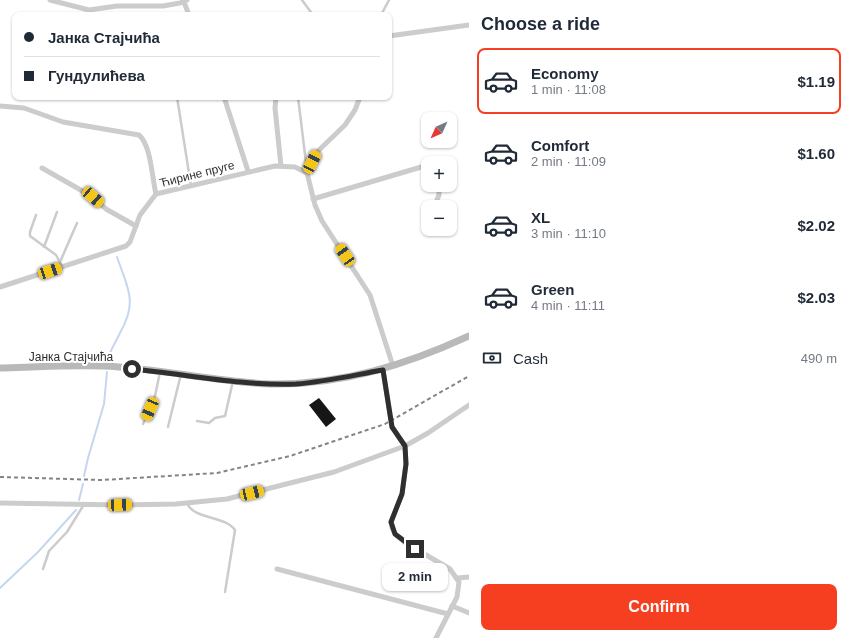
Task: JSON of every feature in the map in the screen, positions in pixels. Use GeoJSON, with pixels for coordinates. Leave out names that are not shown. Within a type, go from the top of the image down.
{"type":"FeatureCollection","features":[{"type":"Feature","properties":{"kind":"street"},"geometry":{"type":"LineString","coordinates":[[50,0],[89,10],[117,6],[164,6],[186,1],[188,12]]}},
{"type":"Feature","properties":{"kind":"street"},"geometry":{"type":"LineString","coordinates":[[392,36],[469,25]]}},
{"type":"Feature","properties":{"kind":"street"},"geometry":{"type":"LineString","coordinates":[[225,100],[248,171]]}},
{"type":"Feature","properties":{"kind":"street"},"geometry":{"type":"LineString","coordinates":[[276,100],[275,108],[281,166]]}},
{"type":"Feature","properties":{"kind":"street"},"geometry":{"type":"LineString","coordinates":[[359,100],[355,110],[345,125],[318,151],[307,173],[313,199],[322,221],[370,295],[393,366]]}},
{"type":"Feature","properties":{"kind":"street"},"geometry":{"type":"LineString","coordinates":[[0,106],[24,108],[62,122],[139,135],[143,138],[147,151],[156,194]]}},
{"type":"Feature","properties":{"kind":"street","name":"Ћирине пруге"},"geometry":{"type":"LineString","coordinates":[[61,264],[122,249],[130,242],[140,215],[156,194],[248,171],[281,166],[301,169],[307,173]]}},
{"type":"Feature","properties":{"kind":"street"},"geometry":{"type":"LineString","coordinates":[[313,199],[421,167]]}},
{"type":"Feature","properties":{"kind":"street"},"geometry":{"type":"LineString","coordinates":[[42,168],[93,197],[106,209],[136,226]]}},
{"type":"Feature","properties":{"kind":"street"},"geometry":{"type":"LineString","coordinates":[[0,287],[61,264]]}},
{"type":"Feature","properties":{"kind":"street","name":"Јанка Стајчића"},"geometry":{"type":"LineString","coordinates":[[0,368],[103,366],[233,381],[296,384],[330,380],[383,370],[427,355],[469,336]]}},
{"type":"Feature","properties":{"kind":"street"},"geometry":{"type":"LineString","coordinates":[[383,370],[392,427],[405,446],[406,464],[402,494],[391,522],[392,528],[395,534],[404,542],[450,569],[458,578],[459,582],[456,597],[436,638]]}},
{"type":"Feature","properties":{"kind":"street"},"geometry":{"type":"LineString","coordinates":[[0,503],[83,506],[227,499],[334,472],[405,446],[416,441],[469,405]]}},
{"type":"Feature","properties":{"kind":"street"},"geometry":{"type":"LineString","coordinates":[[277,569],[448,614]]}},
{"type":"Feature","properties":{"kind":"street"},"geometry":{"type":"LineString","coordinates":[[458,578],[469,577]]}},
{"type":"Feature","properties":{"kind":"street"},"geometry":{"type":"LineString","coordinates":[[452,606],[469,613]]}},
{"type":"Feature","properties":{"kind":"lane"},"geometry":{"type":"LineString","coordinates":[[302,0],[311,12]]}},
{"type":"Feature","properties":{"kind":"lane"},"geometry":{"type":"LineString","coordinates":[[382,12],[389,0]]}},
{"type":"Feature","properties":{"kind":"lane"},"geometry":{"type":"LineString","coordinates":[[177,100],[191,186]]}},
{"type":"Feature","properties":{"kind":"lane"},"geometry":{"type":"LineString","coordinates":[[298,100],[307,173]]}},
{"type":"Feature","properties":{"kind":"lane"},"geometry":{"type":"LineString","coordinates":[[44,247],[57,212]]}},
{"type":"Feature","properties":{"kind":"lane"},"geometry":{"type":"LineString","coordinates":[[36,215],[30,236],[56,255],[61,264]]}},
{"type":"Feature","properties":{"kind":"lane"},"geometry":{"type":"LineString","coordinates":[[61,264],[77,223]]}},
{"type":"Feature","properties":{"kind":"lane"},"geometry":{"type":"LineString","coordinates":[[143,424],[155,396],[160,372]]}},
{"type":"Feature","properties":{"kind":"lane"},"geometry":{"type":"LineString","coordinates":[[168,427],[182,374]]}},
{"type":"Feature","properties":{"kind":"lane"},"geometry":{"type":"LineString","coordinates":[[197,421],[207,424],[215,418],[224,416],[233,381]]}},
{"type":"Feature","properties":{"kind":"lane"},"geometry":{"type":"LineString","coordinates":[[187,502],[192,510],[226,524],[236,530],[225,592]]}},
{"type":"Feature","properties":{"kind":"lane"},"geometry":{"type":"LineString","coordinates":[[43,569],[49,551],[67,532],[83,506]]}},
{"type":"Feature","properties":{"kind":"building"},"geometry":{"type":"Polygon","coordinates":[[[319,398],[336,419],[326,427],[309,405],[319,398]]]}},
{"type":"Feature","properties":{"kind":"waterway"},"geometry":{"type":"LineString","coordinates":[[108,361],[111,350],[129,312],[130,303],[128,287],[117,257]]}},
{"type":"Feature","properties":{"kind":"waterway"},"geometry":{"type":"LineString","coordinates":[[84,476],[104,404],[107,372]]}},
{"type":"Feature","properties":{"kind":"waterway"},"geometry":{"type":"LineString","coordinates":[[79,500],[83,484]]}},
{"type":"Feature","properties":{"kind":"waterway"},"geometry":{"type":"LineString","coordinates":[[0,588],[38,552],[76,510]]}},
{"type":"Feature","properties":{"kind":"railway"},"geometry":{"type":"LineString","coordinates":[[0,477],[102,480],[217,473],[290,456],[385,424],[469,376]]}},
{"type":"Feature","properties":{"kind":"route"},"geometry":{"type":"LineString","coordinates":[[132,369],[182,374],[220,380],[270,384],[296,384],[330,380],[383,370],[392,427],[405,446],[404,456],[406,464],[402,494],[391,522],[392,528],[395,534],[415,549]]}}]}
